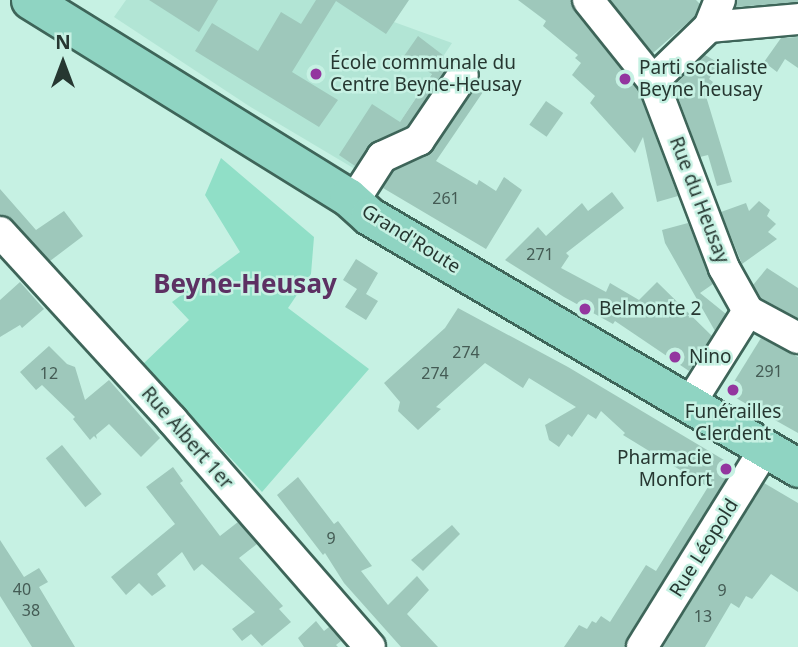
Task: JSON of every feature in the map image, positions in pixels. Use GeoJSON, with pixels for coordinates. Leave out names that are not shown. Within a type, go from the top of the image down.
{"type":"FeatureCollection","features":[{"type":"Feature","properties":{"kind":"main road","name":"Grand'Route"},"geometry":{"type":"LineString","coordinates":[[30,0],[353,202],[378,222],[798,468]]}},
{"type":"Feature","properties":{"kind":"street","name":"Rue du Heusay"},"geometry":{"type":"LineString","coordinates":[[588,0],[653,81],[724,268],[748,311]]}},
{"type":"Feature","properties":{"kind":"street"},"geometry":{"type":"LineString","coordinates":[[653,81],[714,13],[798,19]]}},
{"type":"Feature","properties":{"kind":"street"},"geometry":{"type":"LineString","coordinates":[[353,202],[382,157],[419,140],[463,75]]}},
{"type":"Feature","properties":{"kind":"street","name":"Rue Albert 1er"},"geometry":{"type":"LineString","coordinates":[[0,232],[163,410],[370,647]]}},
{"type":"Feature","properties":{"kind":"street"},"geometry":{"type":"LineString","coordinates":[[689,405],[748,311],[798,338]]}},
{"type":"Feature","properties":{"kind":"street","name":"Rue Léopold"},"geometry":{"type":"LineString","coordinates":[[642,647],[765,449]]}},
{"type":"Feature","properties":{"kind":"shaded area","name":"École communale du Centre Beyne-Heusay"},"geometry":{"type":"Polygon","coordinates":[[[126,0],[364,0],[394,22],[452,43],[365,175],[249,106],[114,17],[126,0]]]}},
{"type":"Feature","properties":{"kind":"shaded area"},"geometry":{"type":"Polygon","coordinates":[[[221,158],[314,237],[311,274],[288,308],[369,369],[262,492],[143,364],[189,320],[172,302],[240,252],[205,195],[221,158]]]}},
{"type":"Feature","properties":{"kind":"building"},"geometry":{"type":"Polygon","coordinates":[[[149,0],[218,0],[199,32],[149,0]]]}},
{"type":"Feature","properties":{"kind":"building"},"geometry":{"type":"Polygon","coordinates":[[[316,0],[409,0],[386,34],[336,1],[292,72],[338,100],[319,127],[195,51],[212,23],[258,51],[281,12],[301,24],[316,0]]]}},
{"type":"Feature","properties":{"kind":"building"},"geometry":{"type":"Polygon","coordinates":[[[518,0],[571,0],[574,11],[638,90],[678,196],[657,202],[643,137],[635,153],[590,103],[595,96],[572,75],[581,63],[575,58],[578,55],[543,26],[546,21],[518,0]]]}},
{"type":"Feature","properties":{"kind":"building"},"geometry":{"type":"Polygon","coordinates":[[[610,0],[696,0],[700,4],[694,17],[653,53],[610,0]]]}},
{"type":"Feature","properties":{"kind":"building"},"geometry":{"type":"Polygon","coordinates":[[[737,0],[798,0],[798,2],[736,7],[737,0]]]}},
{"type":"Feature","properties":{"kind":"building"},"geometry":{"type":"Polygon","coordinates":[[[418,36],[452,62],[407,126],[374,142],[355,166],[339,155],[372,104],[400,122],[432,74],[404,56],[418,36]]]}},
{"type":"Feature","properties":{"kind":"building"},"geometry":{"type":"Polygon","coordinates":[[[798,37],[798,68],[785,59],[777,72],[764,62],[781,38],[798,37]]]}},
{"type":"Feature","properties":{"kind":"building"},"geometry":{"type":"Polygon","coordinates":[[[705,55],[719,63],[709,79],[713,82],[705,93],[732,182],[717,186],[708,155],[700,157],[674,86],[705,55]]]}},
{"type":"Feature","properties":{"kind":"building"},"geometry":{"type":"Polygon","coordinates":[[[478,84],[485,89],[436,161],[477,185],[479,180],[496,191],[504,177],[522,190],[486,249],[383,188],[394,171],[433,150],[478,84]]]}},
{"type":"Feature","properties":{"kind":"building"},"geometry":{"type":"Polygon","coordinates":[[[546,101],[563,113],[547,137],[529,125],[546,101]]]}},
{"type":"Feature","properties":{"kind":"building"},"geometry":{"type":"Polygon","coordinates":[[[0,189],[36,230],[64,211],[83,236],[50,261],[13,220],[0,215],[0,189]]]}},
{"type":"Feature","properties":{"kind":"building"},"geometry":{"type":"Polygon","coordinates":[[[612,192],[624,208],[566,253],[569,256],[561,268],[606,292],[610,283],[639,300],[657,282],[712,336],[689,371],[615,321],[613,324],[564,297],[505,260],[538,227],[546,236],[582,203],[588,211],[612,192]]]}},
{"type":"Feature","properties":{"kind":"building"},"geometry":{"type":"Polygon","coordinates":[[[759,201],[770,210],[767,216],[776,224],[768,232],[777,239],[742,264],[721,212],[746,203],[749,211],[759,201]]]}},
{"type":"Feature","properties":{"kind":"building"},"geometry":{"type":"Polygon","coordinates":[[[688,223],[713,284],[700,293],[726,314],[715,331],[665,243],[662,230],[688,223]]]}},
{"type":"Feature","properties":{"kind":"building"},"geometry":{"type":"Polygon","coordinates":[[[356,259],[378,273],[366,294],[378,301],[366,320],[345,307],[357,289],[343,280],[356,259]]]}},
{"type":"Feature","properties":{"kind":"building"},"geometry":{"type":"Polygon","coordinates":[[[767,268],[798,288],[798,318],[761,298],[753,285],[767,268]]]}},
{"type":"Feature","properties":{"kind":"building"},"geometry":{"type":"Polygon","coordinates":[[[20,282],[44,309],[22,328],[20,325],[0,337],[0,300],[20,282]]]}},
{"type":"Feature","properties":{"kind":"building"},"geometry":{"type":"Polygon","coordinates":[[[458,308],[568,367],[734,466],[627,638],[625,647],[564,647],[579,625],[587,629],[592,621],[596,623],[601,616],[610,622],[646,565],[656,571],[708,487],[623,435],[625,433],[601,411],[596,419],[588,414],[572,437],[568,434],[559,447],[549,440],[545,425],[576,407],[529,378],[523,388],[485,363],[436,407],[441,409],[418,430],[398,411],[400,402],[384,383],[445,328],[458,308]]]}},
{"type":"Feature","properties":{"kind":"building"},"geometry":{"type":"Polygon","coordinates":[[[761,338],[798,357],[798,433],[727,393],[761,338]]]}},
{"type":"Feature","properties":{"kind":"building"},"geometry":{"type":"Polygon","coordinates":[[[49,346],[67,364],[75,367],[85,400],[109,380],[160,438],[141,457],[109,424],[96,435],[97,439],[94,436],[90,440],[73,419],[75,417],[42,385],[36,390],[20,372],[49,346]]]}},
{"type":"Feature","properties":{"kind":"building"},"geometry":{"type":"Polygon","coordinates":[[[62,445],[102,494],[85,507],[46,458],[62,445]]]}},
{"type":"Feature","properties":{"kind":"building"},"geometry":{"type":"Polygon","coordinates":[[[173,467],[183,481],[180,483],[220,536],[238,522],[257,544],[239,558],[283,606],[279,609],[291,622],[262,646],[251,634],[242,641],[232,629],[255,612],[202,564],[194,571],[182,552],[157,574],[166,586],[152,596],[139,583],[126,595],[111,577],[175,524],[146,487],[173,467]]]}},
{"type":"Feature","properties":{"kind":"building"},"geometry":{"type":"Polygon","coordinates":[[[298,477],[334,524],[338,521],[372,566],[361,571],[388,605],[417,576],[429,590],[407,614],[438,647],[401,647],[344,583],[325,553],[323,555],[277,495],[298,477]]]}},
{"type":"Feature","properties":{"kind":"building"},"geometry":{"type":"Polygon","coordinates":[[[764,483],[798,503],[798,592],[771,574],[752,599],[746,596],[739,608],[731,603],[705,647],[663,647],[764,483]]]}},
{"type":"Feature","properties":{"kind":"building"},"geometry":{"type":"Polygon","coordinates":[[[452,525],[460,534],[423,571],[411,560],[452,525]]]}},
{"type":"Feature","properties":{"kind":"building"},"geometry":{"type":"Polygon","coordinates":[[[0,540],[24,577],[39,568],[48,582],[39,587],[75,647],[32,647],[0,596],[0,540]]]}},
{"type":"Feature","properties":{"kind":"building"},"geometry":{"type":"Polygon","coordinates":[[[316,621],[324,631],[329,627],[341,641],[336,645],[338,647],[304,647],[298,638],[316,621]]]}},
{"type":"Feature","properties":{"kind":"place","name":"École communale du Centre Beyne-Heusay"},"geometry":{"type":"Point","coordinates":[316,74]}},
{"type":"Feature","properties":{"kind":"place","name":"Parti socialiste Beyne heusay"},"geometry":{"type":"Point","coordinates":[625,79]}},
{"type":"Feature","properties":{"kind":"place","name":"Belmonte 2"},"geometry":{"type":"Point","coordinates":[585,309]}},
{"type":"Feature","properties":{"kind":"place","name":"Nino"},"geometry":{"type":"Point","coordinates":[675,357]}},
{"type":"Feature","properties":{"kind":"place","name":"Funérailles Clerdent"},"geometry":{"type":"Point","coordinates":[733,390]}},
{"type":"Feature","properties":{"kind":"place","name":"Pharmacie Monfort"},"geometry":{"type":"Point","coordinates":[726,469]}},
{"type":"Feature","properties":{"kind":"district","name":"Beyne-Heusay"},"geometry":{"type":"Point","coordinates":[245,284]}}]}
